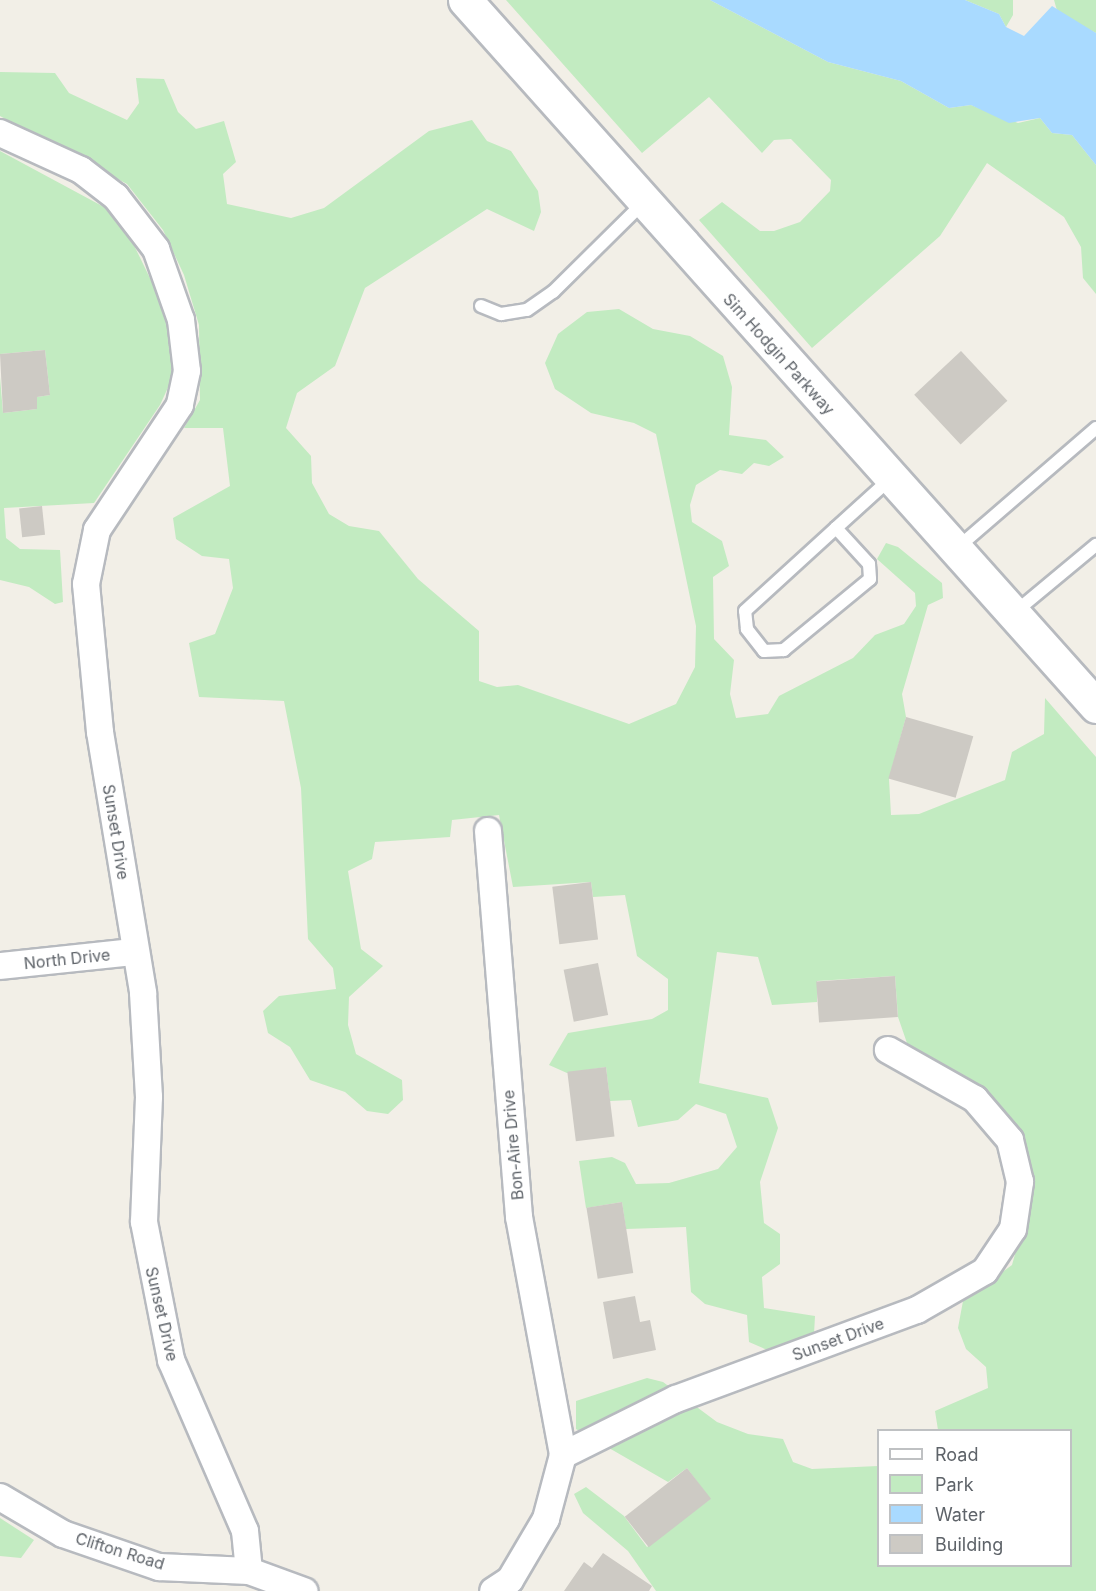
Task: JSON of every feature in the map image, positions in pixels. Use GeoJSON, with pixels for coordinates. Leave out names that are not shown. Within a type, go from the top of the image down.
{"type":"FeatureCollection","features":[{"type":"Feature","properties":{"kind":"street","name":"Sim Hodgin Parkway"},"geometry":{"type":"LineString","coordinates":[[465,0],[890,479],[1096,706]]}},
{"type":"Feature","properties":{"kind":"street","name":"Sunset Drive"},"geometry":{"type":"LineString","coordinates":[[0,133],[81,170],[116,197],[156,249],[181,320],[187,371],[180,405],[97,530],[86,584],[100,732],[134,952],[143,993],[149,1096],[144,1191],[149,1261],[171,1360],[245,1531],[249,1571]]}},
{"type":"Feature","properties":{"kind":"street","name":"Bon-Aire Drive"},"geometry":{"type":"LineString","coordinates":[[488,831],[519,1217],[563,1455]]}},
{"type":"Feature","properties":{"kind":"street","name":"North Drive"},"geometry":{"type":"LineString","coordinates":[[0,966],[134,952]]}},
{"type":"Feature","properties":{"kind":"street","name":"Sunset Drive"},"geometry":{"type":"LineString","coordinates":[[563,1455],[676,1399],[917,1310],[985,1271],[1013,1229],[1020,1182],[1010,1140],[975,1099],[888,1050]]}},
{"type":"Feature","properties":{"kind":"street"},"geometry":{"type":"LineString","coordinates":[[493,1591],[510,1580],[546,1519],[563,1455]]}},
{"type":"Feature","properties":{"kind":"street","name":"Clifton Road"},"geometry":{"type":"LineString","coordinates":[[0,1497],[63,1533],[159,1567],[249,1571]]}},
{"type":"Feature","properties":{"kind":"street"},"geometry":{"type":"LineString","coordinates":[[249,1571],[304,1591]]}},
{"type":"Feature","properties":{"kind":"lane"},"geometry":{"type":"LineString","coordinates":[[481,306],[501,314],[527,310],[553,292],[644,202]]}},
{"type":"Feature","properties":{"kind":"lane"},"geometry":{"type":"LineString","coordinates":[[955,550],[1096,429]]}},
{"type":"Feature","properties":{"kind":"lane"},"geometry":{"type":"LineString","coordinates":[[836,528],[868,564],[870,579],[784,650],[764,651],[747,629],[745,610],[890,479]]}},
{"type":"Feature","properties":{"kind":"lane"},"geometry":{"type":"LineString","coordinates":[[1013,614],[1096,545]]}},
{"type":"Feature","properties":{"kind":"green space"},"geometry":{"type":"Polygon","coordinates":[[[506,0],[710,0],[828,62],[901,81],[949,108],[971,105],[1018,123],[1040,118],[1052,133],[1072,135],[1096,165],[1096,294],[1083,278],[1081,247],[1064,217],[987,163],[940,236],[812,348],[699,220],[722,202],[760,231],[774,231],[800,222],[830,191],[831,180],[791,139],[774,140],[762,153],[709,97],[642,153],[506,0]]]}},
{"type":"Feature","properties":{"kind":"green space"},"geometry":{"type":"Polygon","coordinates":[[[965,0],[1013,0],[1013,15],[1006,27],[999,14],[965,0]]]}},
{"type":"Feature","properties":{"kind":"green space"},"geometry":{"type":"Polygon","coordinates":[[[1054,0],[1096,0],[1096,33],[1058,14],[1054,0]]]}},
{"type":"Feature","properties":{"kind":"green space"},"geometry":{"type":"Polygon","coordinates":[[[0,72],[55,73],[69,93],[127,120],[139,103],[136,78],[164,79],[178,112],[196,129],[224,121],[236,162],[223,174],[227,204],[291,218],[324,208],[429,131],[472,120],[487,141],[511,151],[538,191],[541,212],[534,231],[487,209],[365,288],[335,366],[297,393],[286,428],[311,456],[312,483],[329,514],[349,526],[379,531],[418,579],[479,631],[479,681],[497,687],[518,685],[629,724],[676,704],[695,667],[696,626],[656,434],[634,423],[591,413],[555,389],[545,363],[558,334],[587,312],[619,309],[653,329],[690,336],[723,356],[732,387],[729,435],[766,440],[784,457],[769,466],[754,463],[742,474],[720,470],[696,485],[690,505],[692,522],[722,541],[729,566],[713,577],[714,639],[734,660],[730,694],[736,718],[768,714],[779,696],[853,658],[875,635],[904,624],[916,606],[915,593],[877,559],[886,543],[898,547],[942,583],[943,598],[928,605],[902,694],[906,717],[889,779],[891,815],[919,814],[1005,780],[1012,752],[1044,734],[1045,698],[1096,757],[1096,1591],[656,1591],[628,1551],[583,1513],[574,1494],[586,1487],[624,1516],[647,1547],[710,1499],[687,1468],[668,1482],[576,1429],[576,1401],[647,1378],[663,1382],[717,1422],[748,1434],[783,1439],[793,1462],[812,1469],[877,1466],[877,1567],[1072,1567],[1072,1429],[938,1429],[935,1411],[988,1388],[986,1367],[966,1349],[958,1328],[963,1301],[1012,1265],[1020,1236],[1016,1132],[983,1086],[939,1068],[908,1046],[898,1017],[895,976],[817,981],[817,1002],[772,1005],[758,957],[717,952],[699,1083],[768,1098],[778,1128],[760,1182],[764,1223],[780,1234],[780,1264],[762,1277],[764,1308],[815,1316],[814,1334],[772,1352],[749,1342],[747,1315],[705,1304],[691,1292],[686,1227],[626,1229],[622,1202],[586,1208],[579,1161],[612,1157],[625,1163],[636,1184],[669,1183],[718,1169],[737,1147],[726,1114],[696,1104],[678,1120],[638,1127],[631,1100],[610,1101],[606,1067],[567,1073],[549,1065],[568,1033],[652,1019],[668,1010],[668,979],[637,956],[625,895],[593,897],[591,882],[513,887],[499,815],[452,820],[450,837],[375,842],[372,859],[348,871],[361,949],[383,966],[349,997],[348,1025],[356,1054],[402,1080],[403,1100],[388,1114],[367,1111],[345,1092],[310,1080],[290,1047],[268,1033],[263,1011],[279,996],[336,989],[333,968],[308,939],[301,788],[284,701],[199,697],[189,643],[215,634],[233,588],[229,559],[202,556],[176,539],[173,518],[230,486],[223,428],[184,428],[200,400],[199,325],[184,275],[163,230],[127,184],[0,116],[0,72]]]}},
{"type":"Feature","properties":{"kind":"green space"},"geometry":{"type":"Polygon","coordinates":[[[0,151],[104,207],[129,235],[165,309],[171,353],[171,381],[160,405],[94,503],[4,508],[6,538],[20,549],[60,550],[63,602],[55,604],[29,587],[0,580],[0,377],[3,413],[37,409],[37,397],[50,395],[45,350],[0,354],[0,151]]]}},
{"type":"Feature","properties":{"kind":"green space"},"geometry":{"type":"Polygon","coordinates":[[[0,1518],[34,1540],[21,1558],[0,1556],[0,1518]]]}},
{"type":"Feature","properties":{"kind":"water"},"geometry":{"type":"Polygon","coordinates":[[[710,0],[965,0],[999,14],[1006,27],[1024,36],[1052,6],[1096,33],[1096,165],[1072,135],[1052,133],[1040,118],[1009,123],[971,105],[949,108],[901,81],[828,62],[710,0]]]}},
{"type":"Feature","properties":{"kind":"building"},"geometry":{"type":"Polygon","coordinates":[[[45,350],[50,395],[37,397],[37,409],[3,413],[0,354],[45,350]]]}},
{"type":"Feature","properties":{"kind":"building"},"geometry":{"type":"Polygon","coordinates":[[[961,351],[1007,401],[961,444],[914,395],[961,351]]]}},
{"type":"Feature","properties":{"kind":"building"},"geometry":{"type":"Polygon","coordinates":[[[42,506],[45,535],[22,537],[19,508],[42,506]]]}},
{"type":"Feature","properties":{"kind":"building"},"geometry":{"type":"Polygon","coordinates":[[[906,717],[973,736],[956,798],[888,779],[906,717]]]}},
{"type":"Feature","properties":{"kind":"building"},"geometry":{"type":"Polygon","coordinates":[[[591,882],[598,940],[559,944],[552,887],[591,882]]]}},
{"type":"Feature","properties":{"kind":"building"},"geometry":{"type":"Polygon","coordinates":[[[598,963],[608,1015],[574,1022],[564,970],[598,963]]]}},
{"type":"Feature","properties":{"kind":"building"},"geometry":{"type":"Polygon","coordinates":[[[895,976],[898,1017],[819,1022],[816,982],[895,976]]]}},
{"type":"Feature","properties":{"kind":"building"},"geometry":{"type":"Polygon","coordinates":[[[606,1067],[615,1136],[576,1141],[567,1072],[606,1067]]]}},
{"type":"Feature","properties":{"kind":"building"},"geometry":{"type":"Polygon","coordinates":[[[622,1202],[633,1273],[598,1279],[586,1208],[622,1202]]]}},
{"type":"Feature","properties":{"kind":"building"},"geometry":{"type":"Polygon","coordinates":[[[635,1296],[640,1322],[650,1320],[656,1350],[613,1359],[603,1302],[635,1296]]]}},
{"type":"Feature","properties":{"kind":"building"},"geometry":{"type":"Polygon","coordinates":[[[687,1468],[711,1499],[649,1547],[625,1517],[687,1468]]]}},
{"type":"Feature","properties":{"kind":"building"},"geometry":{"type":"Polygon","coordinates":[[[603,1553],[652,1586],[649,1591],[564,1591],[584,1562],[592,1568],[603,1553]]]}}]}
